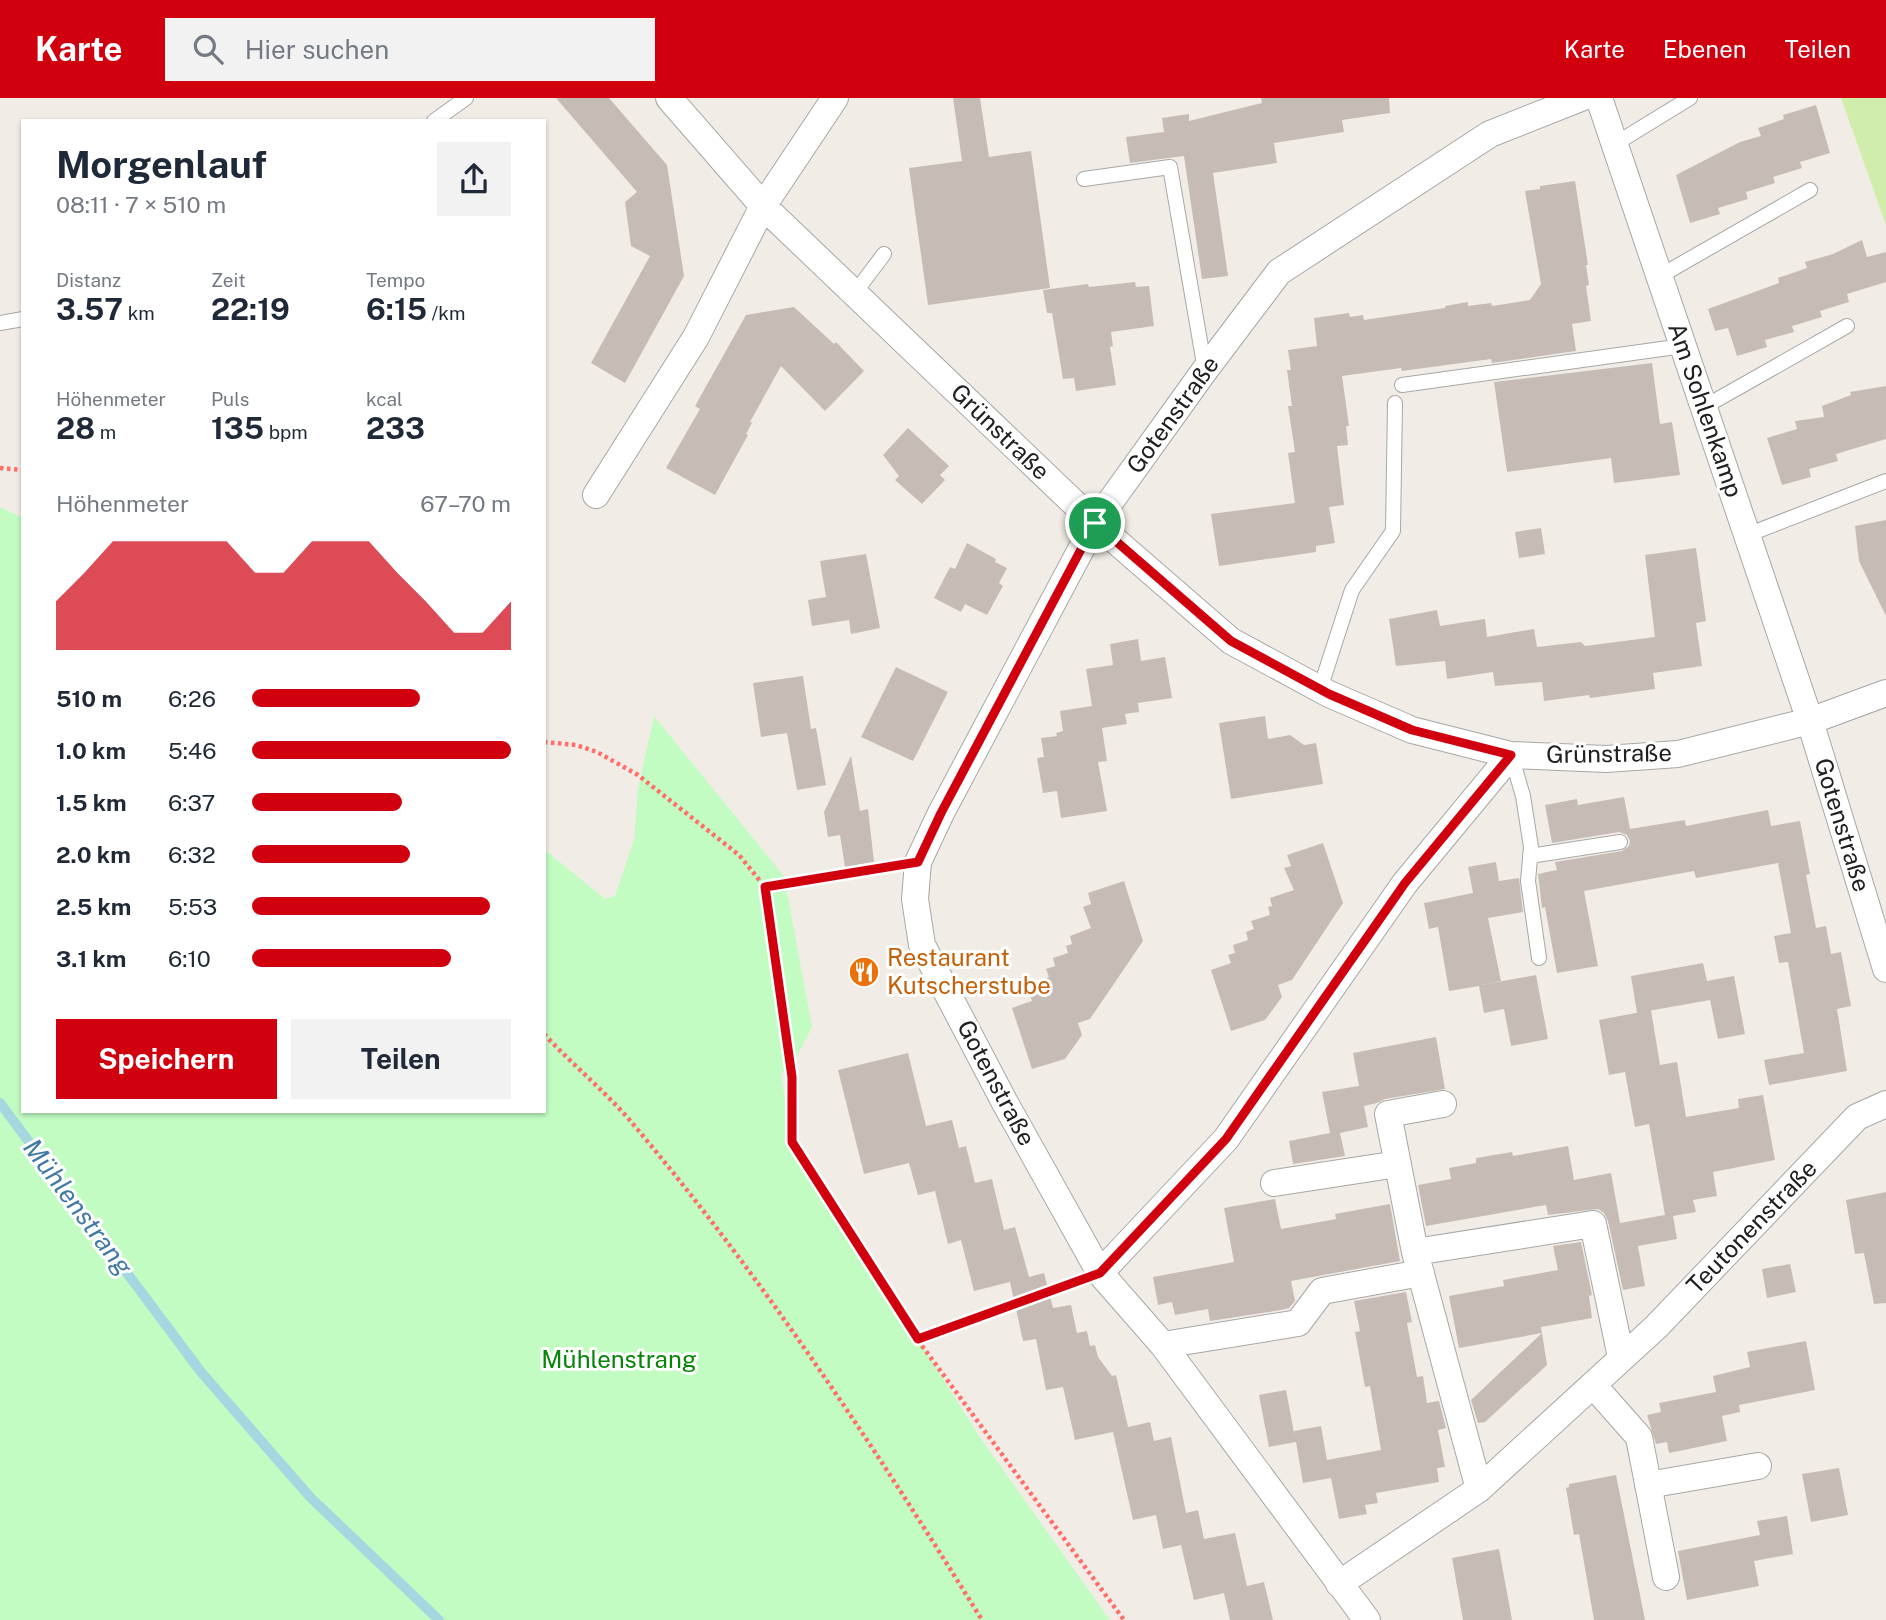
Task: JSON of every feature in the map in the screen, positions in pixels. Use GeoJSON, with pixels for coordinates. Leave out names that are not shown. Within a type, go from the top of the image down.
{"type":"FeatureCollection","features":[{"type":"Feature","properties":{"kind":"street","name":"Grünstraße"},"geometry":{"type":"LineString","coordinates":[[669,98],[763,206],[1095,523],[1231,641],[1320,689],[1412,730],[1511,755],[1606,759],[1678,754],[1810,721],[1886,693]]}},
{"type":"Feature","properties":{"kind":"street"},"geometry":{"type":"LineString","coordinates":[[596,495],[696,337],[763,206],[835,98]]}},
{"type":"Feature","properties":{"kind":"street","name":"Gotenstraße"},"geometry":{"type":"LineString","coordinates":[[1367,1620],[1163,1346],[1100,1273],[1004,1101],[922,945],[915,899],[918,862],[941,813],[1095,523],[1279,272],[1490,134],[1581,98]]}},
{"type":"Feature","properties":{"kind":"street","name":"Am Sohlenkamp"},"geometry":{"type":"LineString","coordinates":[[1600,98],[1810,721]]}},
{"type":"Feature","properties":{"kind":"street","name":"Gotenstraße"},"geometry":{"type":"LineString","coordinates":[[1810,721],[1886,970]]}},
{"type":"Feature","properties":{"kind":"street"},"geometry":{"type":"LineString","coordinates":[[1100,1273],[1226,1139],[1405,883],[1511,755]]}},
{"type":"Feature","properties":{"kind":"street"},"geometry":{"type":"LineString","coordinates":[[1443,1104],[1388,1114],[1418,1262],[1479,1489]]}},
{"type":"Feature","properties":{"kind":"street","name":"Teutonenstraße"},"geometry":{"type":"LineString","coordinates":[[1339,1584],[1479,1489],[1656,1326],[1857,1116],[1886,1104]]}},
{"type":"Feature","properties":{"kind":"street"},"geometry":{"type":"LineString","coordinates":[[1274,1183],[1398,1164]]}},
{"type":"Feature","properties":{"kind":"street"},"geometry":{"type":"LineString","coordinates":[[1163,1346],[1298,1323],[1322,1291],[1418,1262],[1593,1224],[1621,1357]]}},
{"type":"Feature","properties":{"kind":"street"},"geometry":{"type":"LineString","coordinates":[[1593,1385],[1639,1437],[1666,1577]]}},
{"type":"Feature","properties":{"kind":"street"},"geometry":{"type":"LineString","coordinates":[[1648,1485],[1758,1466]]}},
{"type":"Feature","properties":{"kind":"lane"},"geometry":{"type":"LineString","coordinates":[[437,119],[466,98]]}},
{"type":"Feature","properties":{"kind":"lane"},"geometry":{"type":"LineString","coordinates":[[1615,144],[1690,98]]}},
{"type":"Feature","properties":{"kind":"lane"},"geometry":{"type":"LineString","coordinates":[[1084,179],[1170,167],[1205,370]]}},
{"type":"Feature","properties":{"kind":"lane"},"geometry":{"type":"LineString","coordinates":[[1660,276],[1810,190]]}},
{"type":"Feature","properties":{"kind":"lane"},"geometry":{"type":"LineString","coordinates":[[854,294],[884,254]]}},
{"type":"Feature","properties":{"kind":"lane"},"geometry":{"type":"LineString","coordinates":[[0,323],[21,319]]}},
{"type":"Feature","properties":{"kind":"lane"},"geometry":{"type":"LineString","coordinates":[[1703,407],[1847,326]]}},
{"type":"Feature","properties":{"kind":"lane"},"geometry":{"type":"LineString","coordinates":[[1402,385],[1683,346]]}},
{"type":"Feature","properties":{"kind":"lane"},"geometry":{"type":"LineString","coordinates":[[1320,689],[1352,590],[1392,531],[1395,403]]}},
{"type":"Feature","properties":{"kind":"lane"},"geometry":{"type":"LineString","coordinates":[[1747,535],[1886,481]]}},
{"type":"Feature","properties":{"kind":"lane"},"geometry":{"type":"LineString","coordinates":[[1511,755],[1523,796],[1531,847],[1528,881],[1539,958]]}},
{"type":"Feature","properties":{"kind":"lane"},"geometry":{"type":"LineString","coordinates":[[1530,856],[1620,842]]}},
{"type":"Feature","properties":{"kind":"path"},"geometry":{"type":"LineString","coordinates":[[0,468],[21,470]]}},
{"type":"Feature","properties":{"kind":"path"},"geometry":{"type":"LineString","coordinates":[[546,743],[576,745],[597,752],[638,775],[739,855],[765,887],[792,1077],[792,1142],[918,1339],[1124,1620]]}},
{"type":"Feature","properties":{"kind":"path"},"geometry":{"type":"LineString","coordinates":[[765,887],[918,862]]}},
{"type":"Feature","properties":{"kind":"path"},"geometry":{"type":"LineString","coordinates":[[546,1036],[625,1115],[716,1227],[812,1359],[920,1520],[982,1620]]}},
{"type":"Feature","properties":{"kind":"path"},"geometry":{"type":"LineString","coordinates":[[918,1339],[1100,1273]]}},
{"type":"Feature","properties":{"kind":"green space"},"geometry":{"type":"Polygon","coordinates":[[[1841,98],[1886,98],[1886,225],[1841,98]]]}},
{"type":"Feature","properties":{"kind":"green space","name":"Mühlenstrang"},"geometry":{"type":"Polygon","coordinates":[[[0,507],[21,517],[21,1113],[546,1113],[546,851],[605,899],[615,896],[634,840],[638,789],[654,716],[784,876],[812,1027],[796,1058],[781,1074],[790,1135],[979,1436],[1110,1620],[0,1620],[0,507]]]}},
{"type":"Feature","properties":{"kind":"building"},"geometry":{"type":"Polygon","coordinates":[[[556,98],[609,98],[667,165],[684,276],[625,383],[591,363],[650,256],[631,246],[625,202],[637,192],[556,98]]]}},
{"type":"Feature","properties":{"kind":"building"},"geometry":{"type":"Polygon","coordinates":[[[953,98],[980,98],[989,157],[1031,151],[1050,288],[928,305],[909,168],[962,161],[953,98]]]}},
{"type":"Feature","properties":{"kind":"building"},"geometry":{"type":"Polygon","coordinates":[[[1261,98],[1389,98],[1390,113],[1342,120],[1344,132],[1274,143],[1277,163],[1213,173],[1228,276],[1202,279],[1184,156],[1130,163],[1126,137],[1164,132],[1162,118],[1189,114],[1189,121],[1262,103],[1261,98]]]}},
{"type":"Feature","properties":{"kind":"building"},"geometry":{"type":"Polygon","coordinates":[[[1816,105],[1830,153],[1800,162],[1802,168],[1773,177],[1775,183],[1746,192],[1748,199],[1718,208],[1720,214],[1690,223],[1676,175],[1740,142],[1761,136],[1758,128],[1784,119],[1783,115],[1816,105]]]}},
{"type":"Feature","properties":{"kind":"building"},"geometry":{"type":"Polygon","coordinates":[[[1575,181],[1588,265],[1589,285],[1586,286],[1591,321],[1572,324],[1576,351],[1492,363],[1491,359],[1342,376],[1349,426],[1346,426],[1348,445],[1337,446],[1344,505],[1329,507],[1335,543],[1316,546],[1316,552],[1219,566],[1211,514],[1295,503],[1288,453],[1295,452],[1288,406],[1292,406],[1287,370],[1291,370],[1288,350],[1317,346],[1314,318],[1349,313],[1350,317],[1363,315],[1364,320],[1468,302],[1468,306],[1491,303],[1492,306],[1530,300],[1541,284],[1525,191],[1575,181]]]}},
{"type":"Feature","properties":{"kind":"building"},"geometry":{"type":"Polygon","coordinates":[[[1862,240],[1867,257],[1886,252],[1886,282],[1847,294],[1849,302],[1820,311],[1822,317],[1792,326],[1794,332],[1765,340],[1767,347],[1737,356],[1728,328],[1715,331],[1708,309],[1779,283],[1778,278],[1807,268],[1805,262],[1833,254],[1862,240]]]}},
{"type":"Feature","properties":{"kind":"building"},"geometry":{"type":"Polygon","coordinates":[[[1135,282],[1136,287],[1149,286],[1154,326],[1111,332],[1113,346],[1110,347],[1116,385],[1076,391],[1074,378],[1063,379],[1052,313],[1047,313],[1043,290],[1135,282]]]}},
{"type":"Feature","properties":{"kind":"building"},"geometry":{"type":"Polygon","coordinates":[[[794,307],[834,344],[836,342],[864,371],[825,411],[781,366],[715,495],[666,468],[700,409],[695,406],[746,315],[794,307]]]}},
{"type":"Feature","properties":{"kind":"building"},"geometry":{"type":"Polygon","coordinates":[[[1652,363],[1660,424],[1672,422],[1680,475],[1614,483],[1611,458],[1507,472],[1494,382],[1652,363]]]}},
{"type":"Feature","properties":{"kind":"building"},"geometry":{"type":"Polygon","coordinates":[[[1886,386],[1886,439],[1836,454],[1838,461],[1809,469],[1811,477],[1782,485],[1767,438],[1797,429],[1795,421],[1824,417],[1822,406],[1851,395],[1850,392],[1886,386]]]}},
{"type":"Feature","properties":{"kind":"building"},"geometry":{"type":"Polygon","coordinates":[[[908,428],[949,466],[940,475],[945,480],[922,504],[895,480],[899,476],[883,455],[908,428]]]}},
{"type":"Feature","properties":{"kind":"building"},"geometry":{"type":"Polygon","coordinates":[[[1886,520],[1886,616],[1859,561],[1855,526],[1886,520]]]}},
{"type":"Feature","properties":{"kind":"building"},"geometry":{"type":"Polygon","coordinates":[[[1541,528],[1545,554],[1519,558],[1515,532],[1541,528]]]}},
{"type":"Feature","properties":{"kind":"building"},"geometry":{"type":"Polygon","coordinates":[[[967,543],[1007,568],[999,583],[1003,586],[987,615],[965,604],[961,612],[934,598],[950,567],[955,569],[967,543]]]}},
{"type":"Feature","properties":{"kind":"building"},"geometry":{"type":"Polygon","coordinates":[[[1696,548],[1706,621],[1696,623],[1702,666],[1653,673],[1655,689],[1544,701],[1542,682],[1495,686],[1493,672],[1447,679],[1445,661],[1396,666],[1389,619],[1437,610],[1440,626],[1485,619],[1487,637],[1534,629],[1537,647],[1581,642],[1585,646],[1655,637],[1645,555],[1696,548]]]}},
{"type":"Feature","properties":{"kind":"building"},"geometry":{"type":"Polygon","coordinates":[[[866,554],[880,628],[851,634],[849,620],[812,626],[808,600],[826,597],[820,561],[866,554]]]}},
{"type":"Feature","properties":{"kind":"building"},"geometry":{"type":"Polygon","coordinates":[[[1138,639],[1141,661],[1165,657],[1172,698],[1138,703],[1139,712],[1125,714],[1127,724],[1102,728],[1107,761],[1098,762],[1107,811],[1061,818],[1057,791],[1043,793],[1037,758],[1044,757],[1041,738],[1057,736],[1056,733],[1063,731],[1060,711],[1092,706],[1086,669],[1113,665],[1110,644],[1138,639]]]}},
{"type":"Feature","properties":{"kind":"building"},"geometry":{"type":"Polygon","coordinates":[[[896,667],[948,692],[913,761],[861,737],[896,667]]]}},
{"type":"Feature","properties":{"kind":"building"},"geometry":{"type":"Polygon","coordinates":[[[803,676],[811,729],[816,728],[826,785],[797,790],[787,733],[761,737],[753,683],[803,676]]]}},
{"type":"Feature","properties":{"kind":"building"},"geometry":{"type":"Polygon","coordinates":[[[1265,716],[1268,739],[1290,735],[1304,745],[1316,743],[1323,784],[1231,799],[1219,723],[1265,716]]]}},
{"type":"Feature","properties":{"kind":"building"},"geometry":{"type":"Polygon","coordinates":[[[851,756],[860,811],[868,809],[874,862],[845,867],[840,835],[828,837],[824,812],[851,756]]]}},
{"type":"Feature","properties":{"kind":"building"},"geometry":{"type":"Polygon","coordinates":[[[1624,797],[1630,829],[1685,820],[1686,826],[1768,810],[1771,826],[1800,821],[1816,928],[1826,926],[1831,954],[1841,952],[1851,1006],[1837,1009],[1847,1071],[1769,1085],[1764,1060],[1804,1053],[1788,962],[1779,963],[1774,936],[1791,933],[1778,863],[1696,878],[1694,871],[1584,891],[1598,966],[1557,973],[1545,907],[1542,908],[1538,874],[1557,870],[1555,862],[1622,851],[1629,846],[1630,841],[1627,835],[1619,832],[1552,843],[1545,805],[1577,799],[1578,805],[1624,797]]]}},
{"type":"Feature","properties":{"kind":"building"},"geometry":{"type":"Polygon","coordinates":[[[1323,843],[1343,903],[1292,980],[1278,985],[1282,997],[1265,1020],[1231,1031],[1211,970],[1231,963],[1228,955],[1235,953],[1233,945],[1248,940],[1246,932],[1254,929],[1251,921],[1270,915],[1270,898],[1294,890],[1284,868],[1291,866],[1287,855],[1323,843]]]}},
{"type":"Feature","properties":{"kind":"building"},"geometry":{"type":"Polygon","coordinates":[[[1496,862],[1499,881],[1519,878],[1523,912],[1488,918],[1501,981],[1481,985],[1536,975],[1548,1039],[1511,1046],[1504,1009],[1484,1013],[1479,986],[1449,991],[1438,927],[1429,929],[1424,903],[1473,893],[1468,867],[1496,862]]]}},
{"type":"Feature","properties":{"kind":"building"},"geometry":{"type":"Polygon","coordinates":[[[1124,881],[1143,941],[1090,1019],[1078,1023],[1082,1035],[1065,1059],[1032,1069],[1012,1008],[1032,1001],[1029,992],[1036,990],[1033,983],[1049,977],[1046,969],[1055,966],[1053,958],[1068,953],[1066,946],[1072,944],[1070,936],[1091,928],[1083,907],[1091,904],[1088,893],[1124,881]]]}},
{"type":"Feature","properties":{"kind":"building"},"geometry":{"type":"Polygon","coordinates":[[[1703,963],[1707,981],[1734,976],[1745,1034],[1718,1039],[1710,1000],[1637,1013],[1631,976],[1703,963]]]}},
{"type":"Feature","properties":{"kind":"building"},"geometry":{"type":"Polygon","coordinates":[[[1651,1010],[1660,1065],[1677,1062],[1686,1117],[1739,1108],[1738,1099],[1763,1095],[1775,1160],[1713,1172],[1717,1196],[1693,1200],[1696,1212],[1673,1216],[1677,1239],[1638,1246],[1645,1286],[1623,1290],[1608,1221],[1598,1209],[1548,1215],[1546,1205],[1426,1226],[1418,1185],[1451,1179],[1449,1168],[1476,1163],[1476,1158],[1512,1152],[1513,1156],[1568,1146],[1574,1180],[1611,1173],[1620,1223],[1665,1215],[1649,1124],[1635,1127],[1625,1072],[1609,1075],[1599,1020],[1651,1010]]]}},
{"type":"Feature","properties":{"kind":"building"},"geometry":{"type":"Polygon","coordinates":[[[1436,1037],[1445,1089],[1385,1099],[1364,1106],[1368,1127],[1340,1133],[1345,1156],[1293,1164],[1289,1141],[1330,1133],[1322,1092],[1359,1086],[1353,1053],[1436,1037]]]}},
{"type":"Feature","properties":{"kind":"building"},"geometry":{"type":"Polygon","coordinates":[[[908,1053],[926,1126],[952,1120],[959,1148],[966,1146],[975,1183],[992,1179],[1004,1230],[1015,1227],[1029,1277],[1044,1273],[1053,1308],[1071,1305],[1077,1333],[1087,1331],[1090,1346],[1095,1345],[1098,1357],[1112,1376],[1116,1375],[1128,1427],[1150,1422],[1154,1441],[1171,1437],[1186,1513],[1198,1510],[1204,1539],[1235,1533],[1247,1586],[1264,1582],[1273,1620],[1230,1620],[1224,1593],[1194,1600],[1181,1545],[1163,1549],[1156,1515],[1133,1520],[1113,1432],[1075,1440],[1063,1387],[1046,1390],[1036,1339],[1023,1341],[1010,1282],[974,1291],[961,1240],[948,1244],[935,1191],[918,1195],[909,1163],[864,1174],[838,1070],[908,1053]]]}},
{"type":"Feature","properties":{"kind":"building"},"geometry":{"type":"Polygon","coordinates":[[[1886,1192],[1886,1303],[1874,1304],[1864,1253],[1855,1254],[1846,1200],[1886,1192]]]}},
{"type":"Feature","properties":{"kind":"building"},"geometry":{"type":"Polygon","coordinates":[[[1275,1199],[1281,1229],[1336,1219],[1335,1214],[1390,1204],[1400,1261],[1291,1281],[1295,1301],[1289,1308],[1281,1310],[1210,1321],[1208,1309],[1175,1315],[1172,1302],[1158,1305],[1153,1277],[1234,1262],[1224,1208],[1275,1199]]]}},
{"type":"Feature","properties":{"kind":"building"},"geometry":{"type":"Polygon","coordinates":[[[1581,1242],[1592,1295],[1589,1296],[1592,1318],[1541,1327],[1542,1333],[1459,1348],[1449,1296],[1504,1286],[1503,1280],[1558,1270],[1553,1246],[1581,1242]]]}},
{"type":"Feature","properties":{"kind":"building"},"geometry":{"type":"Polygon","coordinates":[[[1790,1264],[1796,1292],[1767,1298],[1762,1269],[1790,1264]]]}},
{"type":"Feature","properties":{"kind":"building"},"geometry":{"type":"Polygon","coordinates":[[[1406,1292],[1412,1322],[1407,1323],[1417,1377],[1423,1376],[1427,1403],[1439,1401],[1446,1428],[1438,1430],[1445,1467],[1437,1468],[1439,1482],[1376,1493],[1378,1503],[1365,1505],[1367,1514],[1339,1519],[1331,1478],[1303,1483],[1296,1442],[1269,1447],[1259,1395],[1286,1390],[1295,1438],[1294,1431],[1321,1426],[1327,1460],[1381,1450],[1370,1386],[1365,1387],[1355,1332],[1360,1331],[1354,1301],[1406,1292]]]}},
{"type":"Feature","properties":{"kind":"building"},"geometry":{"type":"Polygon","coordinates":[[[1542,1333],[1547,1365],[1485,1422],[1478,1423],[1471,1400],[1542,1333]]]}},
{"type":"Feature","properties":{"kind":"building"},"geometry":{"type":"Polygon","coordinates":[[[1806,1341],[1815,1390],[1739,1405],[1740,1412],[1722,1416],[1727,1441],[1669,1453],[1667,1442],[1656,1444],[1647,1415],[1661,1412],[1659,1403],[1716,1392],[1713,1376],[1750,1367],[1747,1352],[1806,1341]]]}},
{"type":"Feature","properties":{"kind":"building"},"geometry":{"type":"Polygon","coordinates":[[[1839,1468],[1848,1515],[1811,1522],[1802,1474],[1839,1468]]]}},
{"type":"Feature","properties":{"kind":"building"},"geometry":{"type":"Polygon","coordinates":[[[1616,1475],[1645,1620],[1594,1620],[1579,1534],[1574,1535],[1566,1488],[1569,1484],[1616,1475]]]}},
{"type":"Feature","properties":{"kind":"building"},"geometry":{"type":"Polygon","coordinates":[[[1787,1516],[1793,1554],[1754,1561],[1759,1586],[1687,1600],[1678,1551],[1760,1535],[1757,1521],[1787,1516]]]}},
{"type":"Feature","properties":{"kind":"building"},"geometry":{"type":"Polygon","coordinates":[[[1499,1549],[1512,1620],[1463,1620],[1452,1558],[1499,1549]]]}},
{"type":"Feature","properties":{"kind":"waterway","name":"Mühlenstrang"},"geometry":{"type":"LineString","coordinates":[[0,1103],[201,1372],[310,1497],[439,1620]]}},
{"type":"Feature","properties":{"kind":"place","name":"Restaurant Kutscherstube"},"geometry":{"type":"Point","coordinates":[864,972]}},
{"type":"Feature","properties":{"kind":"route"},"geometry":{"type":"LineString","coordinates":[[1095,523],[1231,641],[1329,694],[1412,730],[1511,755],[1405,883],[1226,1139],[1100,1273],[918,1339],[792,1142],[792,1077],[765,887],[918,862],[941,813],[1095,523]]}}]}
